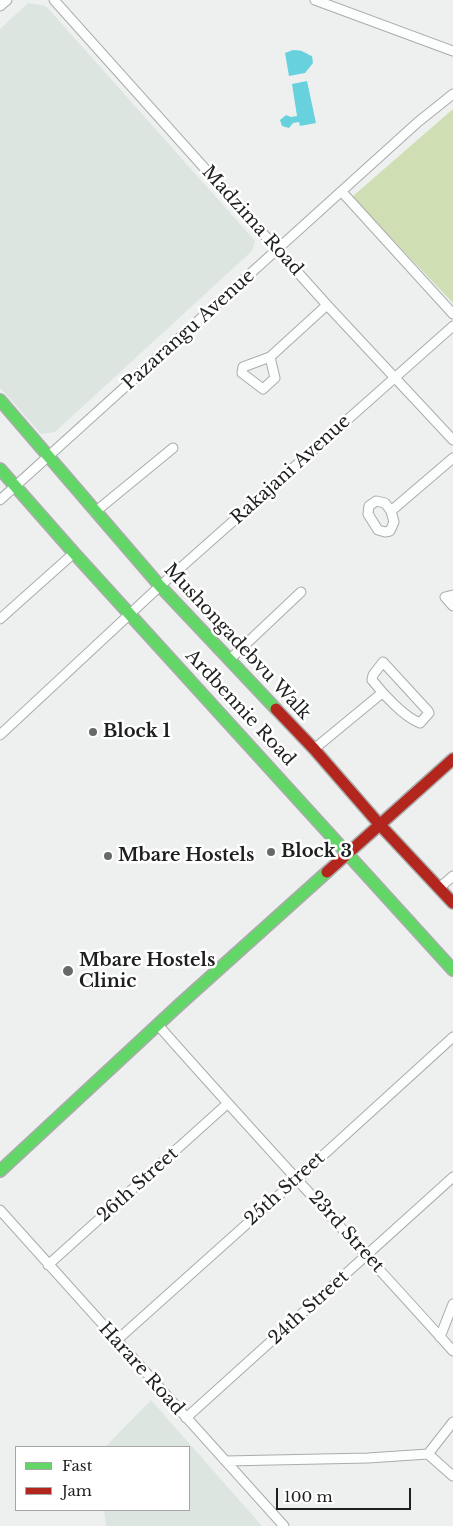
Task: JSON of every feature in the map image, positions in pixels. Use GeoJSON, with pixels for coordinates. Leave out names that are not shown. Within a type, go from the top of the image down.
{"type":"FeatureCollection","features":[{"type":"Feature","properties":{"kind":"street"},"geometry":{"type":"LineString","coordinates":[[0,6],[7,0]]}},
{"type":"Feature","properties":{"kind":"street","name":"Madzima Road"},"geometry":{"type":"LineString","coordinates":[[54,0],[327,305],[453,440]]}},
{"type":"Feature","properties":{"kind":"street"},"geometry":{"type":"LineString","coordinates":[[315,0],[453,51]]}},
{"type":"Feature","properties":{"kind":"street","name":"Pazarangu Avenue"},"geometry":{"type":"LineString","coordinates":[[0,500],[418,122],[453,94]]}},
{"type":"Feature","properties":{"kind":"street"},"geometry":{"type":"LineString","coordinates":[[342,192],[453,314]]}},
{"type":"Feature","properties":{"kind":"street"},"geometry":{"type":"LineString","coordinates":[[270,357],[327,305]]}},
{"type":"Feature","properties":{"kind":"street","name":"Rakajani Avenue"},"geometry":{"type":"LineString","coordinates":[[0,735],[160,586],[453,326]]}},
{"type":"Feature","properties":{"kind":"street","name":"Mushongadebvu Walk"},"geometry":{"type":"LineString","coordinates":[[0,400],[160,586],[314,750],[380,825],[453,903]]}},
{"type":"Feature","properties":{"kind":"street"},"geometry":{"type":"LineString","coordinates":[[95,512],[174,448]]}},
{"type":"Feature","properties":{"kind":"street"},"geometry":{"type":"LineString","coordinates":[[391,511],[453,458]]}},
{"type":"Feature","properties":{"kind":"street","name":"Ardbennie Road"},"geometry":{"type":"LineString","coordinates":[[0,469],[453,970]]}},
{"type":"Feature","properties":{"kind":"street"},"geometry":{"type":"LineString","coordinates":[[0,619],[74,552]]}},
{"type":"Feature","properties":{"kind":"street"},"geometry":{"type":"LineString","coordinates":[[229,660],[301,592]]}},
{"type":"Feature","properties":{"kind":"street"},"geometry":{"type":"LineString","coordinates":[[453,595],[445,597],[453,606]]}},
{"type":"Feature","properties":{"kind":"street"},"geometry":{"type":"LineString","coordinates":[[383,662],[428,713],[419,723],[382,693],[372,677],[383,662]]}},
{"type":"Feature","properties":{"kind":"street"},"geometry":{"type":"LineString","coordinates":[[314,750],[382,693]]}},
{"type":"Feature","properties":{"kind":"street"},"geometry":{"type":"LineString","coordinates":[[0,1171],[158,1025],[350,854],[453,759]]}},
{"type":"Feature","properties":{"kind":"street"},"geometry":{"type":"LineString","coordinates":[[439,888],[453,876]]}},
{"type":"Feature","properties":{"kind":"street","name":"23rd Street"},"geometry":{"type":"LineString","coordinates":[[158,1025],[453,1352]]}},
{"type":"Feature","properties":{"kind":"street","name":"25th Street"},"geometry":{"type":"LineString","coordinates":[[116,1341],[453,1037]]}},
{"type":"Feature","properties":{"kind":"street","name":"26th Street"},"geometry":{"type":"LineString","coordinates":[[48,1265],[228,1104]]}},
{"type":"Feature","properties":{"kind":"street","name":"24th Street"},"geometry":{"type":"LineString","coordinates":[[186,1418],[453,1177]]}},
{"type":"Feature","properties":{"kind":"street","name":"Harare Road"},"geometry":{"type":"LineString","coordinates":[[0,1210],[284,1526]]}},
{"type":"Feature","properties":{"kind":"street"},"geometry":{"type":"LineString","coordinates":[[440,1337],[453,1304]]}},
{"type":"Feature","properties":{"kind":"street"},"geometry":{"type":"LineString","coordinates":[[428,1454],[453,1422]]}},
{"type":"Feature","properties":{"kind":"street"},"geometry":{"type":"LineString","coordinates":[[226,1461],[368,1458],[428,1454],[453,1476]]}},
{"type":"Feature","properties":{"kind":"shaded area"},"geometry":{"type":"Polygon","coordinates":[[[28,3],[46,6],[255,241],[252,251],[55,432],[41,434],[0,388],[0,29],[28,3]]]}},
{"type":"Feature","properties":{"kind":"shaded area"},"geometry":{"type":"Polygon","coordinates":[[[151,1400],[262,1526],[106,1526],[104,1511],[190,1511],[190,1446],[106,1446],[151,1400]]]}},
{"type":"Feature","properties":{"kind":"green space"},"geometry":{"type":"Polygon","coordinates":[[[453,109],[453,303],[352,197],[453,109]]]}},
{"type":"Feature","properties":{"kind":"water"},"geometry":{"type":"Polygon","coordinates":[[[293,50],[302,51],[312,56],[313,63],[305,73],[289,76],[285,53],[293,50]]]}},
{"type":"Feature","properties":{"kind":"water"},"geometry":{"type":"Polygon","coordinates":[[[307,81],[316,123],[300,126],[299,122],[293,123],[289,128],[282,126],[280,120],[286,115],[291,117],[297,116],[292,84],[307,81]]]}},
{"type":"Feature","properties":{"kind":"traffic: fast"},"geometry":{"type":"LineString","coordinates":[[0,400],[160,586],[276,709]]}},
{"type":"Feature","properties":{"kind":"traffic: fast"},"geometry":{"type":"LineString","coordinates":[[0,469],[453,970]]}},
{"type":"Feature","properties":{"kind":"traffic: fast"},"geometry":{"type":"LineString","coordinates":[[0,1171],[179,1005],[327,872]]}},
{"type":"Feature","properties":{"kind":"traffic: jam"},"geometry":{"type":"LineString","coordinates":[[276,709],[453,903]]}},
{"type":"Feature","properties":{"kind":"traffic: jam"},"geometry":{"type":"LineString","coordinates":[[327,872],[453,759]]}},
{"type":"Feature","properties":{"kind":"place","name":"Block 1"},"geometry":{"type":"Point","coordinates":[93,732]}},
{"type":"Feature","properties":{"kind":"place","name":"Block 3"},"geometry":{"type":"Point","coordinates":[271,852]}},
{"type":"Feature","properties":{"kind":"place","name":"Mbare Hostels"},"geometry":{"type":"Point","coordinates":[108,856]}},
{"type":"Feature","properties":{"kind":"place","name":"Mbare Hostels Clinic"},"geometry":{"type":"Point","coordinates":[68,971]}}]}
